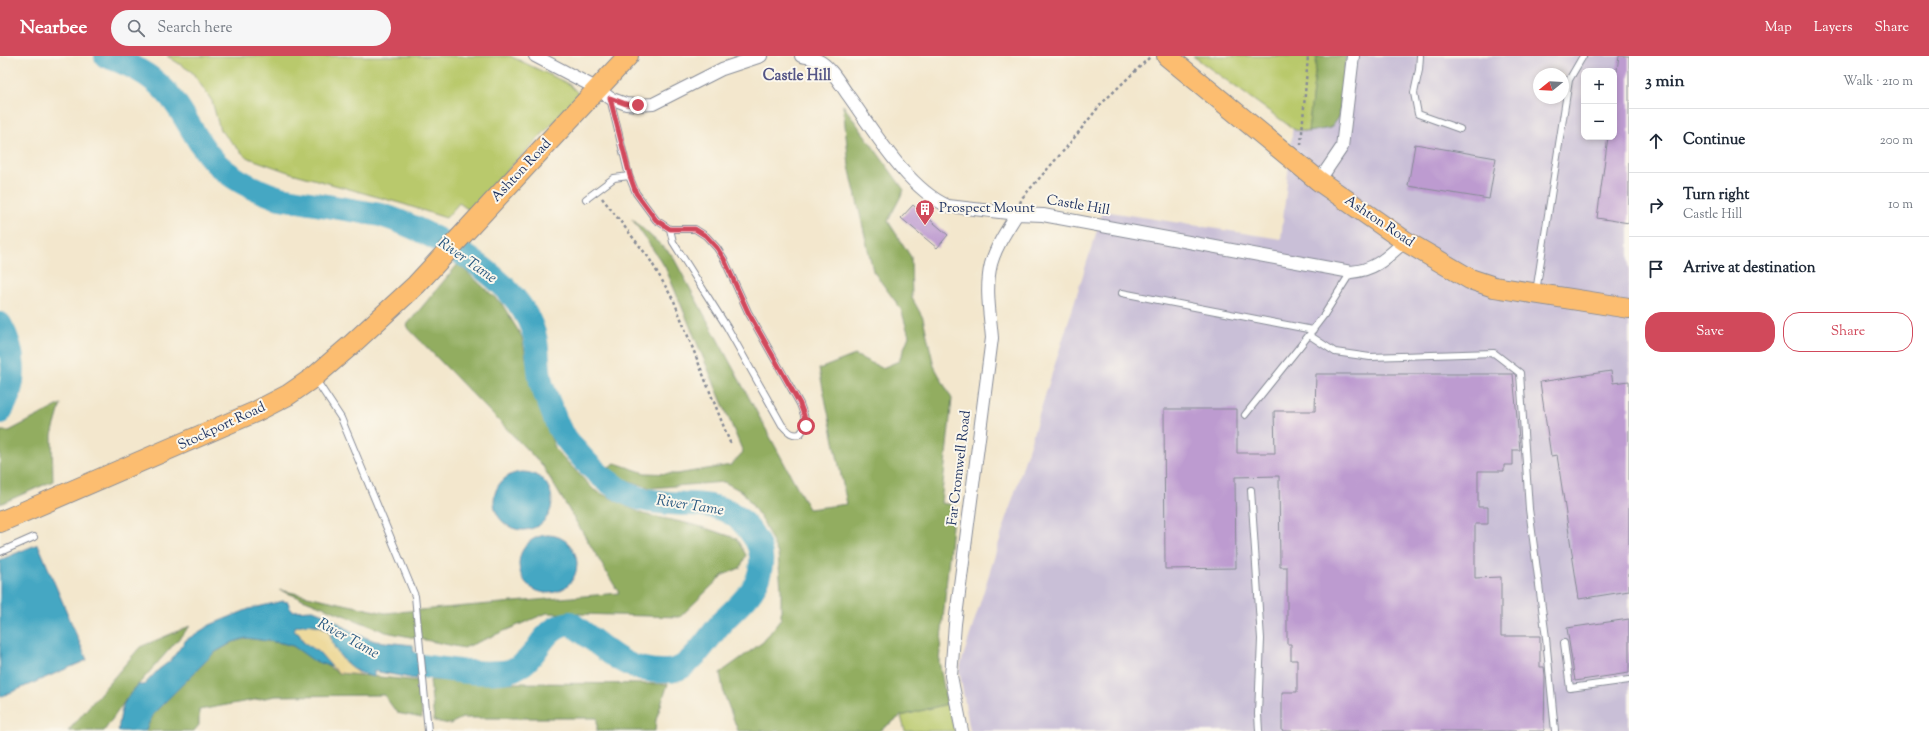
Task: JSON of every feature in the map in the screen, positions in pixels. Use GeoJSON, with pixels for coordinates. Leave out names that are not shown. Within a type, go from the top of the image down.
{"type":"FeatureCollection","features":[{"type":"Feature","properties":{"kind":"highway","name":"Ashton Road"},"geometry":{"type":"LineString","coordinates":[[416,285],[468,228],[604,93],[628,56]]}},
{"type":"Feature","properties":{"kind":"highway","name":"Ashton Road"},"geometry":{"type":"LineString","coordinates":[[1167,56],[1319,181],[1405,241],[1470,279],[1494,287],[1629,308]]}},
{"type":"Feature","properties":{"kind":"highway","name":"Stockport Road"},"geometry":{"type":"LineString","coordinates":[[0,522],[256,412],[288,395],[314,377],[416,285]]}},
{"type":"Feature","properties":{"kind":"street"},"geometry":{"type":"LineString","coordinates":[[535,56],[626,104],[638,105],[653,104],[722,69],[761,56]]}},
{"type":"Feature","properties":{"kind":"street","name":"Castle Hill"},"geometry":{"type":"LineString","coordinates":[[801,56],[816,58],[828,67],[879,139],[908,176],[938,202],[958,209],[1043,215],[1351,272],[1365,271],[1381,262],[1405,241]]}},
{"type":"Feature","properties":{"kind":"street"},"geometry":{"type":"LineString","coordinates":[[1319,181],[1342,147],[1353,56]]}},
{"type":"Feature","properties":{"kind":"street","name":"Far Cromwell Road"},"geometry":{"type":"LineString","coordinates":[[962,731],[951,676],[954,624],[992,338],[989,284],[991,264],[1001,240],[1016,214]]}},
{"type":"Feature","properties":{"kind":"lane"},"geometry":{"type":"LineString","coordinates":[[1420,56],[1419,70],[1414,93],[1418,114],[1460,129]]}},
{"type":"Feature","properties":{"kind":"lane"},"geometry":{"type":"LineString","coordinates":[[1536,294],[1569,80],[1583,56]]}},
{"type":"Feature","properties":{"kind":"lane"},"geometry":{"type":"LineString","coordinates":[[604,93],[636,193],[656,220],[670,229],[695,229],[706,236],[720,253],[748,312],[800,404],[806,426],[800,434],[795,435],[789,433],[782,425],[727,327],[673,242],[670,229]]}},
{"type":"Feature","properties":{"kind":"lane"},"geometry":{"type":"LineString","coordinates":[[586,199],[614,178],[630,176]]}},
{"type":"Feature","properties":{"kind":"lane"},"geometry":{"type":"LineString","coordinates":[[1245,415],[1313,330],[1351,272]]}},
{"type":"Feature","properties":{"kind":"lane"},"geometry":{"type":"LineString","coordinates":[[1122,293],[1313,330]]}},
{"type":"Feature","properties":{"kind":"lane"},"geometry":{"type":"LineString","coordinates":[[1308,335],[1336,352],[1370,358],[1494,354],[1520,373],[1529,509],[1546,638],[1555,731]]}},
{"type":"Feature","properties":{"kind":"lane"},"geometry":{"type":"LineString","coordinates":[[314,377],[341,418],[414,596],[424,705],[428,731]]}},
{"type":"Feature","properties":{"kind":"lane"},"geometry":{"type":"LineString","coordinates":[[1251,490],[1261,640],[1258,714],[1259,731]]}},
{"type":"Feature","properties":{"kind":"lane"},"geometry":{"type":"LineString","coordinates":[[0,552],[34,537]]}},
{"type":"Feature","properties":{"kind":"lane"},"geometry":{"type":"LineString","coordinates":[[1564,643],[1570,688],[1629,680]]}},
{"type":"Feature","properties":{"kind":"path"},"geometry":{"type":"LineString","coordinates":[[1016,214],[1022,198],[1066,148],[1101,104],[1151,56]]}},
{"type":"Feature","properties":{"kind":"path"},"geometry":{"type":"LineString","coordinates":[[1299,164],[1308,56]]}},
{"type":"Feature","properties":{"kind":"path"},"geometry":{"type":"LineString","coordinates":[[596,191],[649,258],[674,301],[731,444]]}},
{"type":"Feature","properties":{"kind":"shaded area"},"geometry":{"type":"Polygon","coordinates":[[[1337,56],[1629,56],[1629,731],[970,731],[959,670],[1103,211],[1281,239],[1293,125],[1330,114],[1337,56]]]}},
{"type":"Feature","properties":{"kind":"green space"},"geometry":{"type":"Polygon","coordinates":[[[167,56],[510,56],[569,84],[580,95],[469,210],[459,203],[446,218],[403,204],[288,172],[246,157],[220,130],[212,101],[192,72],[167,56]]]}},
{"type":"Feature","properties":{"kind":"green space"},"geometry":{"type":"Polygon","coordinates":[[[1193,56],[1317,56],[1308,132],[1295,130],[1193,56]]]}},
{"type":"Feature","properties":{"kind":"green space"},"geometry":{"type":"Polygon","coordinates":[[[1317,56],[1346,56],[1339,116],[1330,128],[1308,132],[1317,56]]]}},
{"type":"Feature","properties":{"kind":"green space"},"geometry":{"type":"Polygon","coordinates":[[[843,105],[904,190],[888,221],[911,257],[912,298],[923,318],[934,366],[952,399],[941,503],[954,505],[939,661],[947,704],[901,716],[879,731],[738,731],[724,694],[720,673],[763,642],[781,619],[781,588],[778,554],[763,521],[743,492],[724,482],[651,488],[620,478],[607,468],[615,463],[645,473],[677,474],[731,465],[743,452],[665,267],[632,219],[672,255],[809,509],[847,504],[819,369],[855,355],[882,368],[899,361],[909,336],[901,309],[873,271],[849,166],[843,105]]]}},
{"type":"Feature","properties":{"kind":"green space"},"geometry":{"type":"Polygon","coordinates":[[[458,264],[502,304],[522,337],[533,393],[556,450],[594,490],[643,514],[695,525],[736,538],[746,555],[740,568],[723,575],[680,617],[547,613],[464,648],[386,632],[280,590],[385,613],[619,593],[542,465],[406,326],[458,264]]]}},
{"type":"Feature","properties":{"kind":"green space"},"geometry":{"type":"Polygon","coordinates":[[[61,404],[52,435],[53,481],[0,504],[0,431],[9,431],[61,404]]]}},
{"type":"Feature","properties":{"kind":"green space"},"geometry":{"type":"Polygon","coordinates":[[[190,626],[129,695],[104,731],[68,731],[140,647],[190,626]]]}},
{"type":"Feature","properties":{"kind":"green space"},"geometry":{"type":"Polygon","coordinates":[[[246,638],[293,646],[339,673],[419,681],[422,718],[397,713],[384,695],[276,696],[199,710],[199,725],[194,731],[145,731],[154,713],[214,653],[233,642],[246,638]]]}},
{"type":"Feature","properties":{"kind":"green space"},"geometry":{"type":"Polygon","coordinates":[[[430,680],[516,683],[668,684],[656,720],[655,731],[597,731],[597,718],[462,718],[450,724],[434,721],[430,680]]]}},
{"type":"Feature","properties":{"kind":"green space"},"geometry":{"type":"Polygon","coordinates":[[[947,704],[955,731],[905,731],[901,716],[947,704]]]}},
{"type":"Feature","properties":{"kind":"sand"},"geometry":{"type":"Polygon","coordinates":[[[300,624],[315,625],[327,630],[331,638],[355,671],[361,675],[339,673],[324,660],[319,652],[303,642],[299,634],[294,631],[295,627],[300,624]]]}},
{"type":"Feature","properties":{"kind":"water"},"geometry":{"type":"Polygon","coordinates":[[[517,472],[529,472],[544,480],[552,495],[552,507],[544,522],[529,530],[517,530],[502,522],[494,507],[494,495],[502,480],[517,472]]]}},
{"type":"Feature","properties":{"kind":"water"},"geometry":{"type":"Polygon","coordinates":[[[548,535],[559,537],[569,543],[575,553],[577,564],[575,575],[569,585],[559,591],[548,593],[537,591],[527,585],[521,575],[519,564],[521,553],[527,543],[537,537],[548,535]]]}},
{"type":"Feature","properties":{"kind":"water"},"geometry":{"type":"Polygon","coordinates":[[[38,544],[87,660],[0,697],[0,560],[38,544]]]}},
{"type":"Feature","properties":{"kind":"water"},"geometry":{"type":"Polygon","coordinates":[[[283,601],[288,602],[293,611],[313,610],[326,615],[354,633],[375,641],[413,645],[416,679],[374,671],[374,677],[361,673],[349,665],[339,655],[332,642],[330,634],[324,627],[303,625],[295,627],[294,631],[299,634],[303,642],[319,652],[332,667],[314,661],[293,646],[246,638],[233,642],[214,653],[154,713],[145,731],[118,731],[125,701],[138,685],[144,685],[158,670],[170,661],[186,640],[210,625],[249,609],[283,601]]]}},
{"type":"Feature","properties":{"kind":"building"},"geometry":{"type":"Polygon","coordinates":[[[1619,56],[1629,56],[1629,223],[1597,218],[1608,140],[1617,140],[1617,70],[1619,56]]]}},
{"type":"Feature","properties":{"kind":"building"},"geometry":{"type":"Polygon","coordinates":[[[1415,144],[1496,158],[1489,199],[1408,186],[1415,144]]]}},
{"type":"Feature","properties":{"kind":"building","name":"Prospect Mount"},"geometry":{"type":"Polygon","coordinates":[[[913,205],[948,235],[937,248],[901,218],[913,205]]]}},
{"type":"Feature","properties":{"kind":"building"},"geometry":{"type":"Polygon","coordinates":[[[1611,371],[1613,383],[1629,381],[1629,591],[1579,599],[1557,455],[1551,456],[1540,382],[1611,371]]]}},
{"type":"Feature","properties":{"kind":"building"},"geometry":{"type":"Polygon","coordinates":[[[1316,374],[1513,374],[1520,450],[1513,450],[1513,465],[1504,465],[1504,471],[1478,471],[1478,507],[1488,507],[1488,524],[1475,524],[1475,578],[1501,577],[1501,636],[1540,636],[1540,667],[1544,667],[1545,675],[1544,731],[1282,731],[1282,692],[1297,692],[1297,660],[1291,660],[1291,644],[1287,644],[1287,567],[1280,567],[1279,476],[1235,477],[1236,568],[1165,569],[1164,409],[1237,409],[1237,453],[1275,453],[1274,411],[1315,411],[1316,374]]]}},
{"type":"Feature","properties":{"kind":"building"},"geometry":{"type":"Polygon","coordinates":[[[1629,619],[1629,673],[1575,681],[1567,628],[1629,619]]]}},
{"type":"Feature","properties":{"kind":"waterway","name":"River Tame"},"geometry":{"type":"LineString","coordinates":[[106,56],[133,67],[157,83],[172,99],[208,154],[223,169],[241,182],[280,198],[381,215],[402,222],[424,232],[471,259],[511,294],[525,313],[536,339],[542,384],[558,425],[569,442],[590,466],[614,486],[635,497],[659,502],[706,505],[720,508],[733,514],[745,524],[759,545],[761,556],[760,572],[756,583],[749,594],[723,621],[694,657],[682,667],[674,670],[651,670],[637,667],[625,662],[614,656],[570,623],[561,625],[554,629],[523,664],[509,671],[463,671],[382,659]]}},
{"type":"Feature","properties":{"kind":"waterway","name":"River Tame"},"geometry":{"type":"LineString","coordinates":[[0,324],[9,346],[13,368],[10,390],[0,412]]}},
{"type":"Feature","properties":{"kind":"place","name":"Prospect Mount"},"geometry":{"type":"Point","coordinates":[925,226]}},
{"type":"Feature","properties":{"kind":"district","name":"Castle Hill"},"geometry":{"type":"Point","coordinates":[797,76]}},
{"type":"Feature","properties":{"kind":"route"},"geometry":{"type":"LineString","coordinates":[[638,105],[626,104],[610,98],[630,176],[636,193],[656,220],[670,229],[695,229],[706,236],[717,248],[724,259],[748,312],[800,404],[806,426]]}}]}
